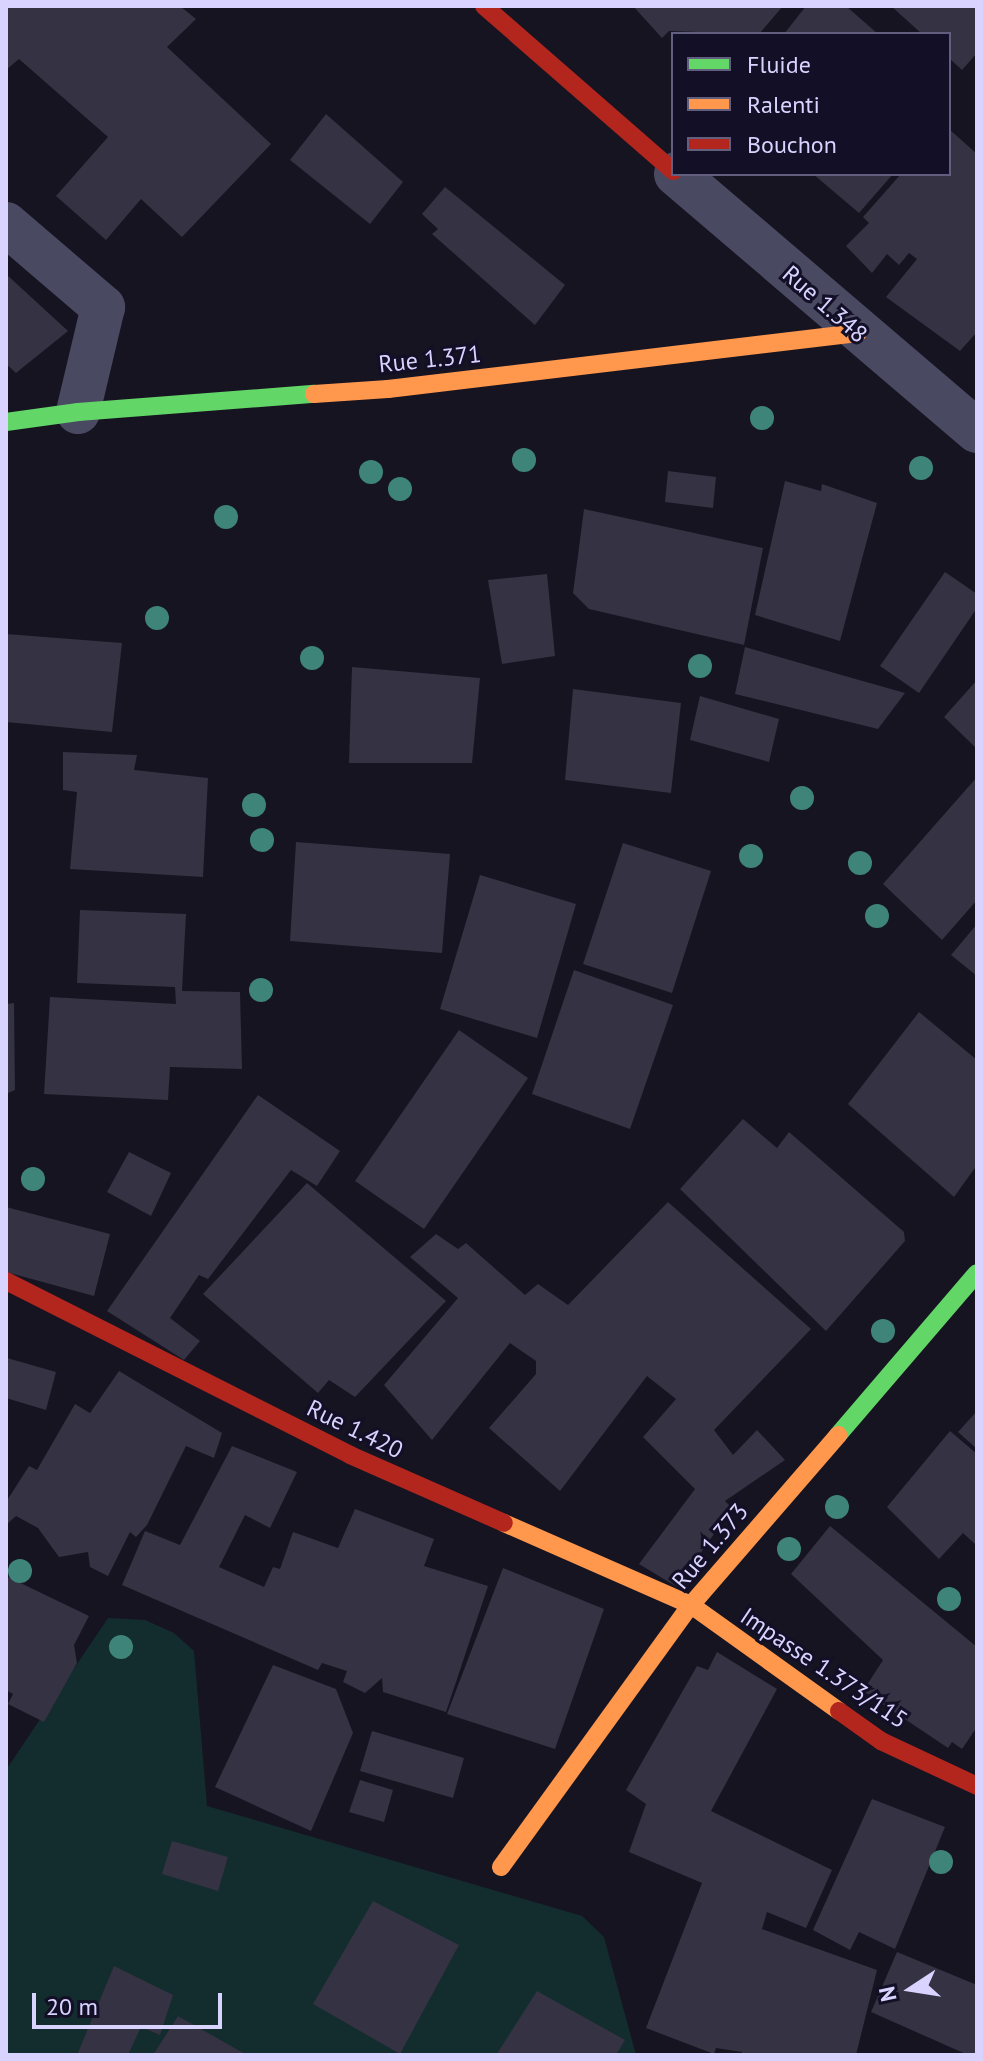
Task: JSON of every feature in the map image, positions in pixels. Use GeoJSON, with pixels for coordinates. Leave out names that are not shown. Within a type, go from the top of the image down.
{"type":"FeatureCollection","features":[{"type":"Feature","properties":{"kind":"street","name":"Rue 1.348"},"geometry":{"type":"LineString","coordinates":[[484,6],[671,170]]}},
{"type":"Feature","properties":{"kind":"street","name":"Rue 1.348"},"geometry":{"type":"LineString","coordinates":[[677,176],[858,333],[977,431]]}},
{"type":"Feature","properties":{"kind":"street"},"geometry":{"type":"LineString","coordinates":[[6,224],[103,307],[78,412]]}},
{"type":"Feature","properties":{"kind":"street","name":"Rue 1.371"},"geometry":{"type":"LineString","coordinates":[[6,422],[78,412],[388,389],[858,333]]}},
{"type":"Feature","properties":{"kind":"street","name":"Rue 1.373"},"geometry":{"type":"LineString","coordinates":[[501,1867],[691,1605],[977,1273]]}},
{"type":"Feature","properties":{"kind":"street","name":"Rue 1.420"},"geometry":{"type":"LineString","coordinates":[[6,1281],[350,1455],[691,1605]]}},
{"type":"Feature","properties":{"kind":"street","name":"Impasse 1.373/115"},"geometry":{"type":"LineString","coordinates":[[691,1605],[881,1741],[977,1786]]}},
{"type":"Feature","properties":{"kind":"green space"},"geometry":{"type":"Polygon","coordinates":[[[108,1618],[145,1620],[174,1633],[194,1651],[207,1806],[582,1916],[604,1937],[636,2055],[6,2055],[6,1770],[108,1618]]]}},
{"type":"Feature","properties":{"kind":"building"},"geometry":{"type":"Polygon","coordinates":[[[6,6],[180,6],[196,19],[167,47],[271,144],[182,237],[141,199],[106,240],[56,196],[108,137],[19,59],[6,70],[6,6]]]}},
{"type":"Feature","properties":{"kind":"building"},"geometry":{"type":"Polygon","coordinates":[[[633,6],[783,6],[761,32],[669,31],[662,38],[633,6]]]}},
{"type":"Feature","properties":{"kind":"building"},"geometry":{"type":"Polygon","coordinates":[[[806,6],[846,6],[876,32],[786,32],[806,6]]]}},
{"type":"Feature","properties":{"kind":"building"},"geometry":{"type":"Polygon","coordinates":[[[891,6],[977,6],[977,53],[962,70],[951,60],[951,32],[920,32],[891,6]]]}},
{"type":"Feature","properties":{"kind":"building"},"geometry":{"type":"Polygon","coordinates":[[[326,114],[403,182],[370,224],[290,160],[326,114]]]}},
{"type":"Feature","properties":{"kind":"building"},"geometry":{"type":"Polygon","coordinates":[[[951,131],[977,154],[977,332],[960,351],[886,297],[917,259],[909,253],[899,265],[887,254],[872,273],[846,246],[869,223],[863,217],[899,176],[951,176],[951,131]]]}},
{"type":"Feature","properties":{"kind":"building"},"geometry":{"type":"Polygon","coordinates":[[[815,176],[891,176],[859,213],[815,176]]]}},
{"type":"Feature","properties":{"kind":"building"},"geometry":{"type":"Polygon","coordinates":[[[445,187],[565,285],[535,325],[432,234],[438,229],[422,214],[445,187]]]}},
{"type":"Feature","properties":{"kind":"building"},"geometry":{"type":"Polygon","coordinates":[[[6,274],[68,331],[16,373],[6,364],[6,274]]]}},
{"type":"Feature","properties":{"kind":"building"},"geometry":{"type":"Polygon","coordinates":[[[668,471],[716,477],[713,508],[665,502],[668,471]]]}},
{"type":"Feature","properties":{"kind":"building"},"geometry":{"type":"Polygon","coordinates":[[[785,481],[821,491],[822,484],[877,503],[840,641],[755,615],[785,481]]]}},
{"type":"Feature","properties":{"kind":"building"},"geometry":{"type":"Polygon","coordinates":[[[584,509],[763,548],[744,645],[589,609],[573,593],[584,509]]]}},
{"type":"Feature","properties":{"kind":"building"},"geometry":{"type":"Polygon","coordinates":[[[945,572],[977,594],[977,608],[919,693],[880,666],[945,572]]]}},
{"type":"Feature","properties":{"kind":"building"},"geometry":{"type":"Polygon","coordinates":[[[547,574],[555,656],[502,664],[488,580],[547,574]]]}},
{"type":"Feature","properties":{"kind":"building"},"geometry":{"type":"Polygon","coordinates":[[[6,634],[122,643],[112,732],[6,722],[6,634]]]}},
{"type":"Feature","properties":{"kind":"building"},"geometry":{"type":"Polygon","coordinates":[[[745,647],[905,693],[878,729],[735,694],[745,647]]]}},
{"type":"Feature","properties":{"kind":"building"},"geometry":{"type":"Polygon","coordinates":[[[352,667],[480,678],[472,763],[349,763],[352,667]]]}},
{"type":"Feature","properties":{"kind":"building"},"geometry":{"type":"Polygon","coordinates":[[[977,680],[977,749],[944,717],[977,680]]]}},
{"type":"Feature","properties":{"kind":"building"},"geometry":{"type":"Polygon","coordinates":[[[573,689],[681,703],[671,793],[565,780],[573,689]]]}},
{"type":"Feature","properties":{"kind":"building"},"geometry":{"type":"Polygon","coordinates":[[[700,696],[779,719],[769,762],[690,740],[700,696]]]}},
{"type":"Feature","properties":{"kind":"building"},"geometry":{"type":"Polygon","coordinates":[[[63,752],[137,755],[134,770],[208,778],[203,877],[70,869],[77,792],[63,790],[63,752]]]}},
{"type":"Feature","properties":{"kind":"building"},"geometry":{"type":"Polygon","coordinates":[[[977,777],[977,900],[942,940],[883,884],[977,777]]]}},
{"type":"Feature","properties":{"kind":"building"},"geometry":{"type":"Polygon","coordinates":[[[296,842],[450,854],[442,953],[290,941],[296,842]]]}},
{"type":"Feature","properties":{"kind":"building"},"geometry":{"type":"Polygon","coordinates":[[[623,843],[711,871],[672,993],[583,964],[623,843]]]}},
{"type":"Feature","properties":{"kind":"building"},"geometry":{"type":"Polygon","coordinates":[[[480,875],[576,904],[537,1038],[440,1009],[480,875]]]}},
{"type":"Feature","properties":{"kind":"building"},"geometry":{"type":"Polygon","coordinates":[[[80,910],[186,914],[182,991],[240,992],[242,1069],[170,1067],[168,1100],[44,1094],[50,997],[176,1004],[175,987],[77,983],[80,910]]]}},
{"type":"Feature","properties":{"kind":"building"},"geometry":{"type":"Polygon","coordinates":[[[977,924],[977,976],[951,955],[977,924]]]}},
{"type":"Feature","properties":{"kind":"building"},"geometry":{"type":"Polygon","coordinates":[[[574,970],[673,1005],[630,1129],[532,1094],[574,970]]]}},
{"type":"Feature","properties":{"kind":"building"},"geometry":{"type":"Polygon","coordinates":[[[14,1003],[15,1090],[6,1094],[6,1004],[14,1003]]]}},
{"type":"Feature","properties":{"kind":"building"},"geometry":{"type":"Polygon","coordinates":[[[919,1012],[977,1060],[977,1165],[954,1197],[848,1104],[919,1012]]]}},
{"type":"Feature","properties":{"kind":"building"},"geometry":{"type":"Polygon","coordinates":[[[459,1030],[528,1078],[424,1229],[355,1181],[459,1030]]]}},
{"type":"Feature","properties":{"kind":"building"},"geometry":{"type":"Polygon","coordinates":[[[258,1095],[340,1151],[317,1186],[291,1170],[208,1279],[199,1275],[170,1318],[200,1341],[184,1360],[107,1311],[258,1095]]]}},
{"type":"Feature","properties":{"kind":"building"},"geometry":{"type":"Polygon","coordinates":[[[743,1119],[777,1148],[789,1132],[904,1232],[905,1241],[826,1331],[680,1189],[743,1119]]]}},
{"type":"Feature","properties":{"kind":"building"},"geometry":{"type":"Polygon","coordinates":[[[129,1152],[171,1173],[151,1216],[107,1192],[129,1152]]]}},
{"type":"Feature","properties":{"kind":"building"},"geometry":{"type":"Polygon","coordinates":[[[307,1183],[446,1301],[355,1397],[329,1380],[318,1393],[203,1294],[307,1183]]]}},
{"type":"Feature","properties":{"kind":"building"},"geometry":{"type":"Polygon","coordinates":[[[668,1202],[811,1329],[714,1430],[733,1455],[757,1430],[785,1460],[725,1501],[732,1508],[677,1587],[639,1564],[695,1489],[643,1437],[676,1399],[647,1376],[560,1491],[489,1428],[536,1374],[536,1361],[510,1343],[432,1440],[384,1385],[458,1298],[410,1257],[436,1234],[458,1249],[466,1243],[525,1295],[538,1284],[568,1305],[668,1202]]]}},
{"type":"Feature","properties":{"kind":"building"},"geometry":{"type":"Polygon","coordinates":[[[6,1207],[110,1234],[94,1296],[6,1272],[6,1207]]]}},
{"type":"Feature","properties":{"kind":"building"},"geometry":{"type":"Polygon","coordinates":[[[7,1358],[56,1372],[46,1410],[6,1398],[7,1358]]]}},
{"type":"Feature","properties":{"kind":"building"},"geometry":{"type":"Polygon","coordinates":[[[119,1371],[222,1433],[214,1458],[186,1446],[147,1525],[136,1537],[130,1532],[108,1576],[90,1567],[88,1552],[59,1557],[38,1528],[16,1516],[6,1525],[6,1502],[29,1466],[37,1470],[75,1404],[90,1413],[119,1371]]]}},
{"type":"Feature","properties":{"kind":"building"},"geometry":{"type":"Polygon","coordinates":[[[977,1411],[977,1449],[958,1432],[977,1411]]]}},
{"type":"Feature","properties":{"kind":"building"},"geometry":{"type":"Polygon","coordinates":[[[950,1431],[977,1454],[977,1546],[963,1533],[939,1559],[887,1507],[950,1431]]]}},
{"type":"Feature","properties":{"kind":"building"},"geometry":{"type":"Polygon","coordinates":[[[232,1446],[297,1472],[270,1528],[245,1515],[219,1567],[264,1587],[273,1567],[280,1569],[293,1532],[338,1548],[355,1509],[434,1539],[424,1566],[488,1586],[446,1712],[383,1692],[382,1678],[365,1693],[343,1682],[347,1671],[322,1663],[318,1670],[122,1585],[145,1531],[180,1545],[232,1446]]]}},
{"type":"Feature","properties":{"kind":"building"},"geometry":{"type":"Polygon","coordinates":[[[830,1526],[977,1647],[977,1727],[962,1749],[952,1742],[948,1748],[863,1691],[883,1660],[791,1574],[830,1526]]]}},
{"type":"Feature","properties":{"kind":"building"},"geometry":{"type":"Polygon","coordinates":[[[503,1568],[604,1609],[555,1749],[447,1714],[503,1568]]]}},
{"type":"Feature","properties":{"kind":"building"},"geometry":{"type":"Polygon","coordinates":[[[6,1576],[89,1616],[74,1645],[77,1663],[44,1722],[8,1704],[13,1694],[6,1690],[6,1576]]]}},
{"type":"Feature","properties":{"kind":"building"},"geometry":{"type":"Polygon","coordinates":[[[717,1652],[777,1689],[711,1811],[832,1870],[806,1928],[767,1912],[762,1929],[877,1970],[856,2055],[742,2055],[742,2052],[716,2048],[714,2054],[646,2028],[702,1883],[629,1852],[646,1804],[626,1790],[697,1666],[708,1670],[717,1652]]]}},
{"type":"Feature","properties":{"kind":"building"},"geometry":{"type":"Polygon","coordinates":[[[273,1665],[336,1689],[353,1733],[311,1831],[215,1787],[273,1665]]]}},
{"type":"Feature","properties":{"kind":"building"},"geometry":{"type":"Polygon","coordinates":[[[372,1731],[464,1758],[453,1798],[360,1771],[372,1731]]]}},
{"type":"Feature","properties":{"kind":"building"},"geometry":{"type":"Polygon","coordinates":[[[360,1780],[393,1790],[384,1822],[349,1812],[360,1780]]]}},
{"type":"Feature","properties":{"kind":"building"},"geometry":{"type":"Polygon","coordinates":[[[872,1799],[945,1827],[895,1949],[859,1932],[850,1950],[813,1930],[872,1799]]]}},
{"type":"Feature","properties":{"kind":"building"},"geometry":{"type":"Polygon","coordinates":[[[172,1841],[228,1857],[218,1891],[162,1874],[172,1841]]]}},
{"type":"Feature","properties":{"kind":"building"},"geometry":{"type":"Polygon","coordinates":[[[373,1901],[459,1945],[400,2054],[313,2004],[373,1901]]]}},
{"type":"Feature","properties":{"kind":"building"},"geometry":{"type":"Polygon","coordinates":[[[897,1952],[977,1985],[977,2055],[968,2055],[871,2012],[897,1952]]]}},
{"type":"Feature","properties":{"kind":"building"},"geometry":{"type":"Polygon","coordinates":[[[114,1966],[173,1995],[160,2035],[141,2027],[128,2055],[77,2055],[114,1966]]]}},
{"type":"Feature","properties":{"kind":"building"},"geometry":{"type":"Polygon","coordinates":[[[537,1991],[625,2040],[616,2055],[496,2055],[537,1991]]]}},
{"type":"Feature","properties":{"kind":"building"},"geometry":{"type":"Polygon","coordinates":[[[178,2016],[247,2055],[153,2055],[178,2016]]]}},
{"type":"Feature","properties":{"kind":"traffic: fast"},"geometry":{"type":"LineString","coordinates":[[6,422],[78,412],[314,394]]}},
{"type":"Feature","properties":{"kind":"traffic: fast"},"geometry":{"type":"LineString","coordinates":[[838,1435],[977,1273]]}},
{"type":"Feature","properties":{"kind":"traffic: slow"},"geometry":{"type":"LineString","coordinates":[[314,394],[388,389],[858,333]]}},
{"type":"Feature","properties":{"kind":"traffic: slow"},"geometry":{"type":"LineString","coordinates":[[501,1867],[691,1605],[838,1435]]}},
{"type":"Feature","properties":{"kind":"traffic: slow"},"geometry":{"type":"LineString","coordinates":[[504,1523],[691,1605],[839,1711]]}},
{"type":"Feature","properties":{"kind":"traffic: jam"},"geometry":{"type":"LineString","coordinates":[[484,6],[671,169]]}},
{"type":"Feature","properties":{"kind":"traffic: jam"},"geometry":{"type":"LineString","coordinates":[[6,1281],[350,1455],[504,1523]]}},
{"type":"Feature","properties":{"kind":"traffic: jam"},"geometry":{"type":"LineString","coordinates":[[839,1711],[881,1741],[977,1786]]}}]}
